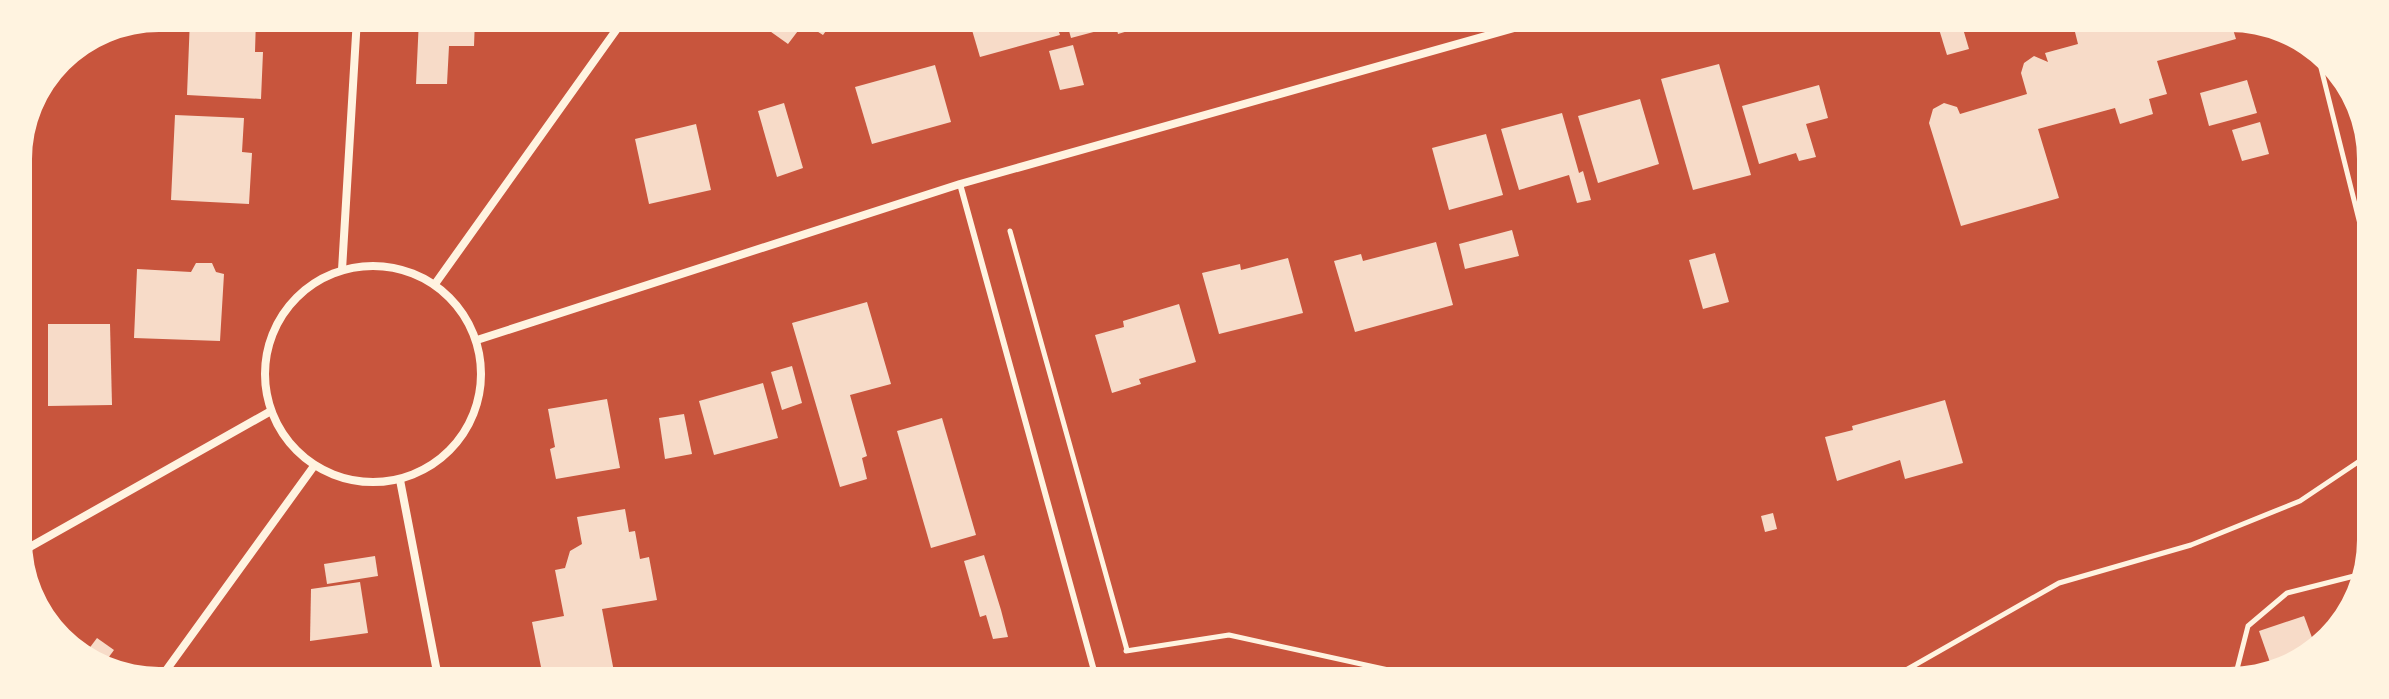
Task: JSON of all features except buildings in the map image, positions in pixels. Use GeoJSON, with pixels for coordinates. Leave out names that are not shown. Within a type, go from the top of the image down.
{"type":"FeatureCollection","features":[{"type":"Feature","properties":{"kind":"street"},"geometry":{"type":"LineString","coordinates":[[342,270],[356,32]]}},
{"type":"Feature","properties":{"kind":"street"},"geometry":{"type":"LineString","coordinates":[[435,284],[615,32]]}},
{"type":"Feature","properties":{"kind":"street"},"geometry":{"type":"LineString","coordinates":[[477,340],[960,184],[1500,32]]}},
{"type":"Feature","properties":{"kind":"street"},"geometry":{"type":"LineString","coordinates":[[367,266],[403,269],[435,284],[460,309],[477,340],[482,375],[475,410],[459,441],[432,465],[400,480],[371,483],[341,478],[314,466],[288,442],[271,411],[265,385],[265,357],[274,330],[288,307],[308,287],[342,270],[367,266]]}},
{"type":"Feature","properties":{"kind":"street"},"geometry":{"type":"LineString","coordinates":[[32,546],[271,411]]}},
{"type":"Feature","properties":{"kind":"street"},"geometry":{"type":"LineString","coordinates":[[169,667],[314,466]]}},
{"type":"Feature","properties":{"kind":"street"},"geometry":{"type":"LineString","coordinates":[[400,480],[436,667]]}},
{"type":"Feature","properties":{"kind":"lane"},"geometry":{"type":"LineString","coordinates":[[960,184],[1093,667]]}},
{"type":"Feature","properties":{"kind":"path"},"geometry":{"type":"LineString","coordinates":[[2322,71],[2357,212]]}},
{"type":"Feature","properties":{"kind":"path"},"geometry":{"type":"LineString","coordinates":[[994,174],[1127,650],[1120,664]]}},
{"type":"Feature","properties":{"kind":"path"},"geometry":{"type":"LineString","coordinates":[[1911,667],[2059,583],[2191,545],[2300,501],[2357,463]]}},
{"type":"Feature","properties":{"kind":"path"},"geometry":{"type":"LineString","coordinates":[[2238,667],[2248,626],[2287,593],[2352,577]]}},
{"type":"Feature","properties":{"kind":"path"},"geometry":{"type":"LineString","coordinates":[[1127,650],[1229,635],[1375,667]]}}]}
